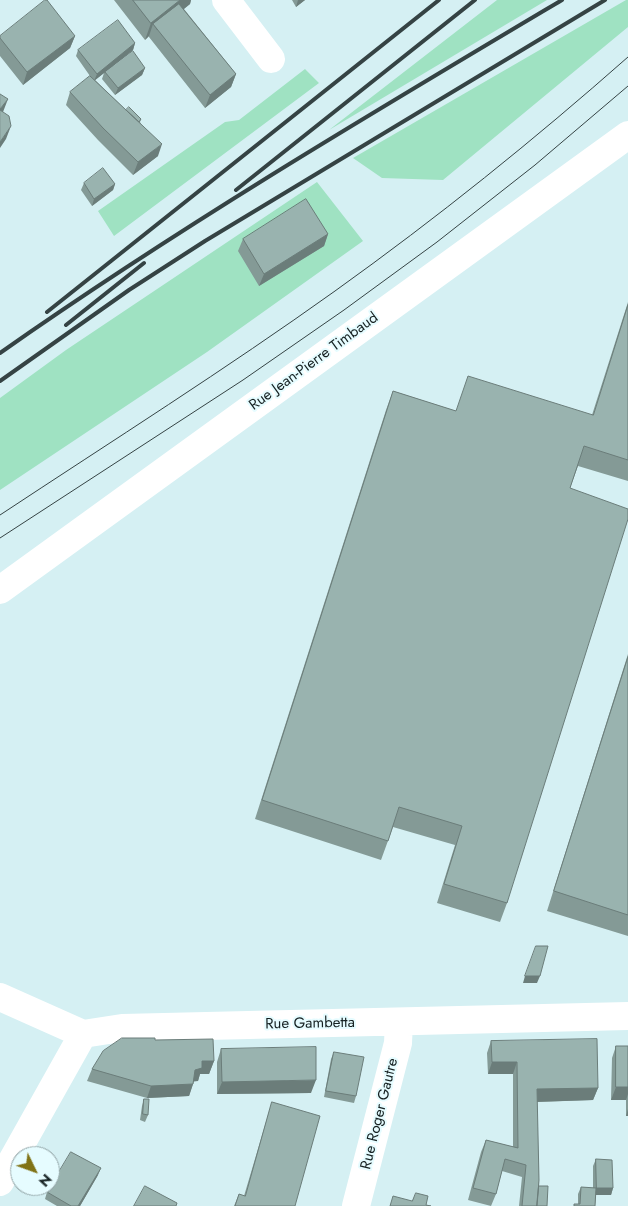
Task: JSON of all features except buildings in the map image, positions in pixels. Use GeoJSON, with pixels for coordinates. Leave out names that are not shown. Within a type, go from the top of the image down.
{"type":"FeatureCollection","features":[{"type":"Feature","properties":{"kind":"street"},"geometry":{"type":"LineString","coordinates":[[226,0],[271,59]]}},
{"type":"Feature","properties":{"kind":"street","name":"Rue Jean-Pierre Timbaud"},"geometry":{"type":"LineString","coordinates":[[0,590],[628,135]]}},
{"type":"Feature","properties":{"kind":"street"},"geometry":{"type":"LineString","coordinates":[[0,997],[83,1034],[0,1182]]}},
{"type":"Feature","properties":{"kind":"street","name":"Rue Gambetta"},"geometry":{"type":"LineString","coordinates":[[83,1034],[122,1028],[628,1016]]}},
{"type":"Feature","properties":{"kind":"street","name":"Rue Roger Gautre"},"geometry":{"type":"LineString","coordinates":[[356,1206],[398,1043],[399,1022]]}},
{"type":"Feature","properties":{"kind":"green space"},"geometry":{"type":"Polygon","coordinates":[[[497,0],[547,0],[329,130],[497,0]]]}},
{"type":"Feature","properties":{"kind":"green space"},"geometry":{"type":"Polygon","coordinates":[[[628,0],[628,27],[443,180],[382,178],[353,158],[628,0]]]}},
{"type":"Feature","properties":{"kind":"green space"},"geometry":{"type":"Polygon","coordinates":[[[305,69],[319,83],[114,236],[98,211],[225,122],[239,120],[305,69]]]}},
{"type":"Feature","properties":{"kind":"green space"},"geometry":{"type":"Polygon","coordinates":[[[317,182],[363,241],[207,352],[0,490],[0,398],[66,350],[317,182]]]}},
{"type":"Feature","properties":{"kind":"tram line"},"geometry":{"type":"LineString","coordinates":[[0,515],[169,404],[335,291],[484,178],[628,57]]}},
{"type":"Feature","properties":{"kind":"tram line"},"geometry":{"type":"LineString","coordinates":[[0,538],[243,380],[344,310],[437,242],[535,165],[628,86]]}},
{"type":"Feature","properties":{"kind":"railway"},"geometry":{"type":"LineString","coordinates":[[47,312],[439,0]]}},
{"type":"Feature","properties":{"kind":"railway"},"geometry":{"type":"LineString","coordinates":[[236,190],[475,0]]}},
{"type":"Feature","properties":{"kind":"railway"},"geometry":{"type":"LineString","coordinates":[[0,353],[207,215],[562,0]]}},
{"type":"Feature","properties":{"kind":"railway"},"geometry":{"type":"LineString","coordinates":[[0,381],[129,290],[205,241],[605,0]]}},
{"type":"Feature","properties":{"kind":"railway"},"geometry":{"type":"LineString","coordinates":[[66,325],[144,263]]}}]}
